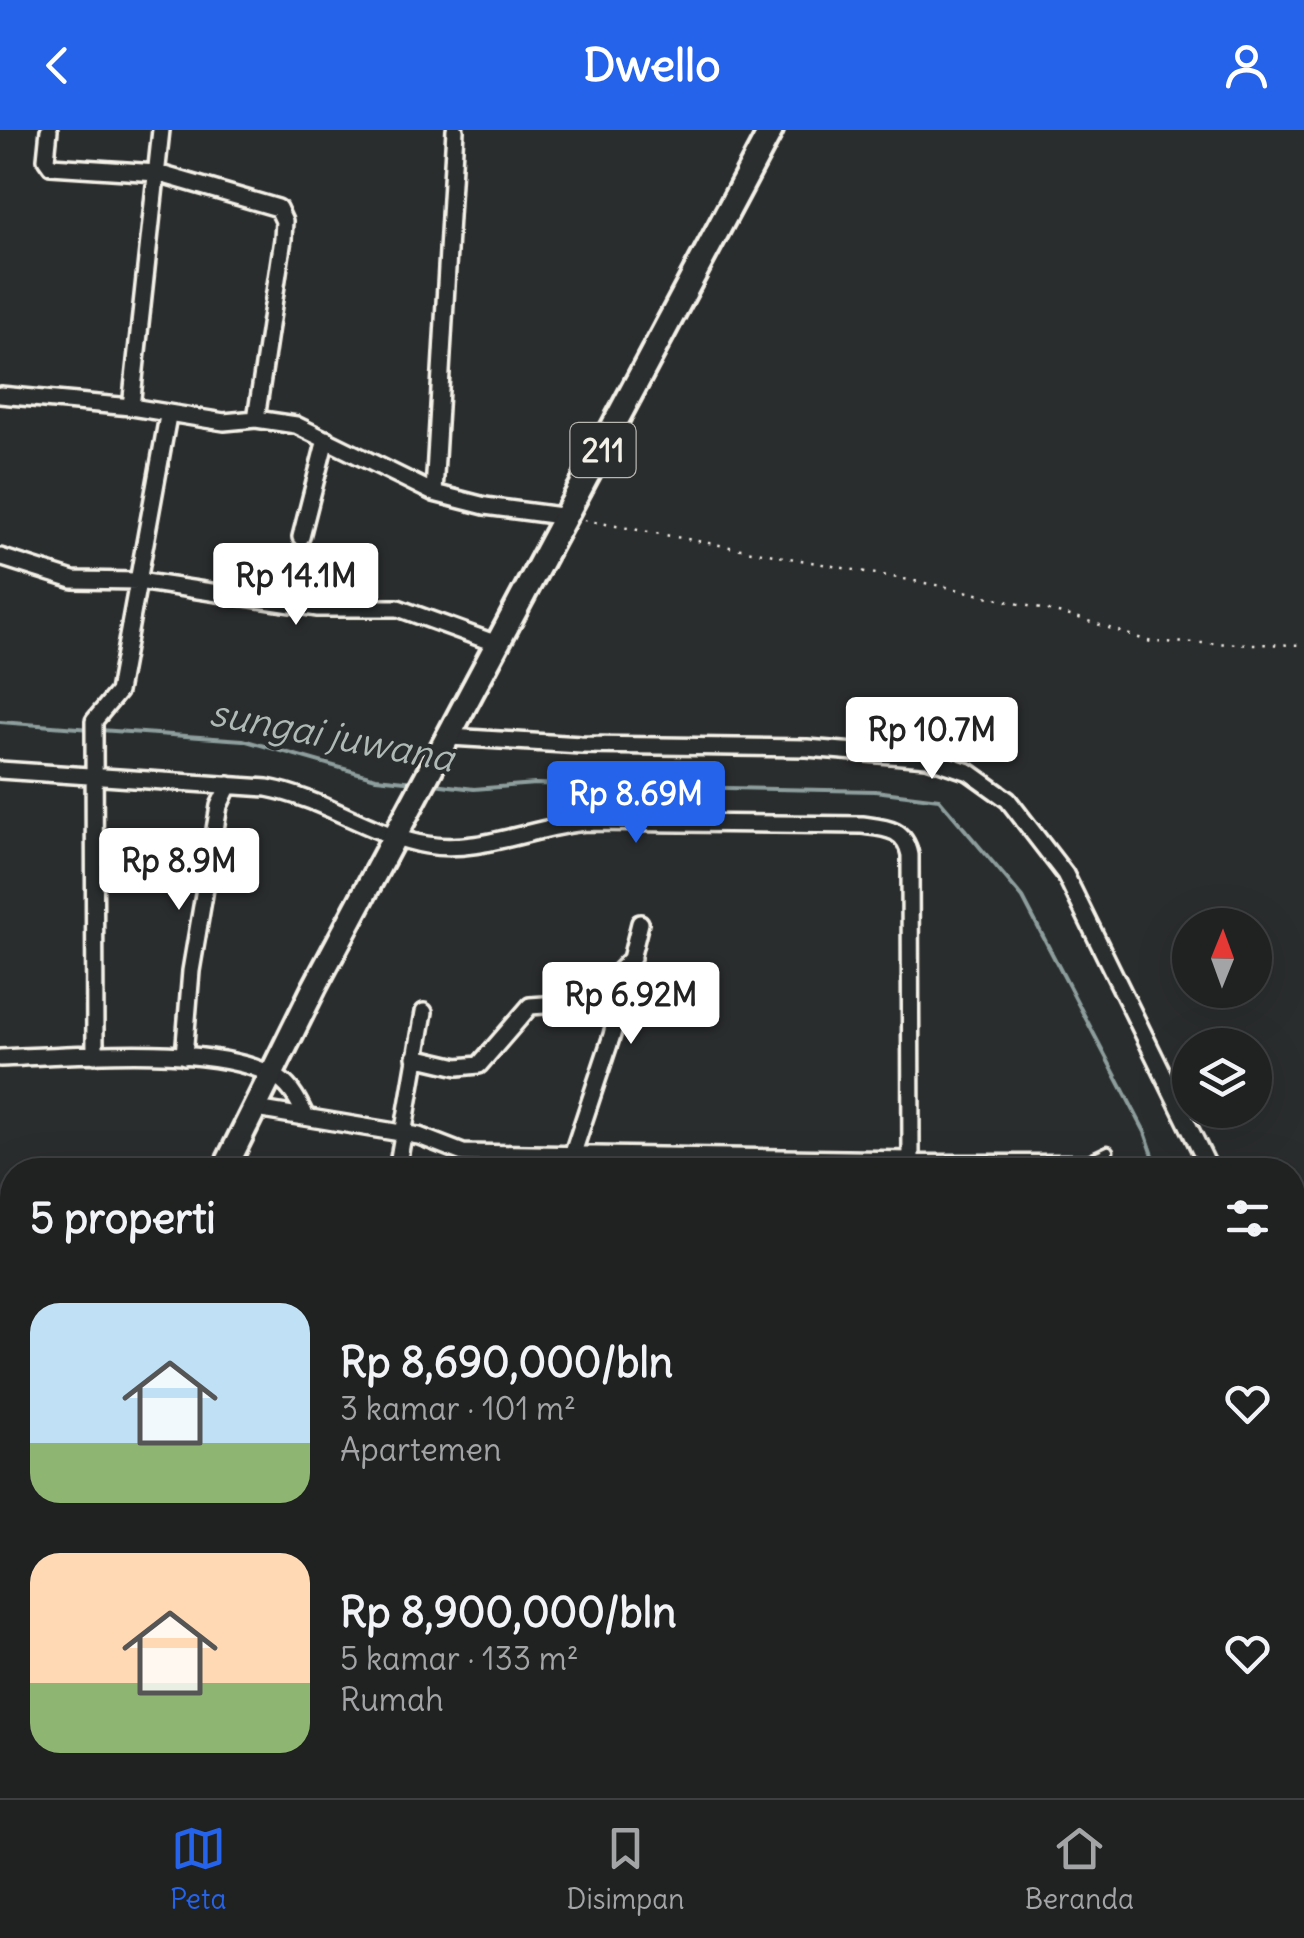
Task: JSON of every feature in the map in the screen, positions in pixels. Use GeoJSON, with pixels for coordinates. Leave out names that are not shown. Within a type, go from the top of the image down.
{"type":"FeatureCollection","features":[{"type":"Feature","properties":{"kind":"main road","name":"211"},"geometry":{"type":"LineString","coordinates":[[397,834],[772,130]]}},
{"type":"Feature","properties":{"kind":"main road"},"geometry":{"type":"LineString","coordinates":[[230,1158],[397,834]]}},
{"type":"Feature","properties":{"kind":"street"},"geometry":{"type":"LineString","coordinates":[[49,130],[46,159],[51,166],[157,173],[264,200],[278,208],[284,221],[256,419]]}},
{"type":"Feature","properties":{"kind":"street"},"geometry":{"type":"LineString","coordinates":[[131,407],[162,130]]}},
{"type":"Feature","properties":{"kind":"street"},"geometry":{"type":"LineString","coordinates":[[434,493],[455,130]]}},
{"type":"Feature","properties":{"kind":"street"},"geometry":{"type":"LineString","coordinates":[[0,395],[131,407],[224,422],[256,419],[296,425],[434,493],[485,506],[568,516]]}},
{"type":"Feature","properties":{"kind":"street"},"geometry":{"type":"LineString","coordinates":[[95,1055],[94,721],[118,692],[168,416]]}},
{"type":"Feature","properties":{"kind":"street"},"geometry":{"type":"LineString","coordinates":[[301,537],[326,439]]}},
{"type":"Feature","properties":{"kind":"street"},"geometry":{"type":"LineString","coordinates":[[0,557],[73,580],[138,582],[318,608],[398,608],[500,645]]}},
{"type":"Feature","properties":{"kind":"street"},"geometry":{"type":"LineString","coordinates":[[450,737],[581,745],[807,748],[926,758],[969,772],[1008,800],[1066,874],[1107,954],[1152,1060],[1204,1158]]}},
{"type":"Feature","properties":{"kind":"street"},"geometry":{"type":"LineString","coordinates":[[0,770],[229,784],[303,795],[397,834],[443,846],[587,822],[862,825],[898,832],[905,838],[910,855],[912,1158]]}},
{"type":"Feature","properties":{"kind":"street"},"geometry":{"type":"LineString","coordinates":[[184,1056],[192,971],[217,820],[229,784]]}},
{"type":"Feature","properties":{"kind":"street"},"geometry":{"type":"LineString","coordinates":[[572,1156],[640,923]]}},
{"type":"Feature","properties":{"kind":"street"},"geometry":{"type":"LineString","coordinates":[[415,1057],[458,1067],[479,1064],[530,1006],[588,1002],[632,958]]}},
{"type":"Feature","properties":{"kind":"street"},"geometry":{"type":"LineString","coordinates":[[398,1158],[424,1012]]}},
{"type":"Feature","properties":{"kind":"street"},"geometry":{"type":"LineString","coordinates":[[0,1058],[184,1056],[271,1075],[291,1090],[306,1116]]}},
{"type":"Feature","properties":{"kind":"street"},"geometry":{"type":"LineString","coordinates":[[256,1109],[400,1132],[464,1153],[648,1158]]}},
{"type":"Feature","properties":{"kind":"lane"},"geometry":{"type":"LineString","coordinates":[[1092,1158],[1108,1151]]}},
{"type":"Feature","properties":{"kind":"path"},"geometry":{"type":"LineString","coordinates":[[568,516],[952,588],[1080,618],[1151,642],[1304,645]]}},
{"type":"Feature","properties":{"kind":"waterway","name":"sungai juwana"},"geometry":{"type":"LineString","coordinates":[[0,722],[91,729]]}},
{"type":"Feature","properties":{"kind":"waterway","name":"sungai juwana"},"geometry":{"type":"LineString","coordinates":[[100,730],[243,740],[376,778],[415,782]]}},
{"type":"Feature","properties":{"kind":"waterway","name":"sungai juwana"},"geometry":{"type":"LineString","coordinates":[[434,784],[474,789],[535,784],[875,791],[939,799],[1023,898],[1145,1132],[1154,1158]]}}]}
